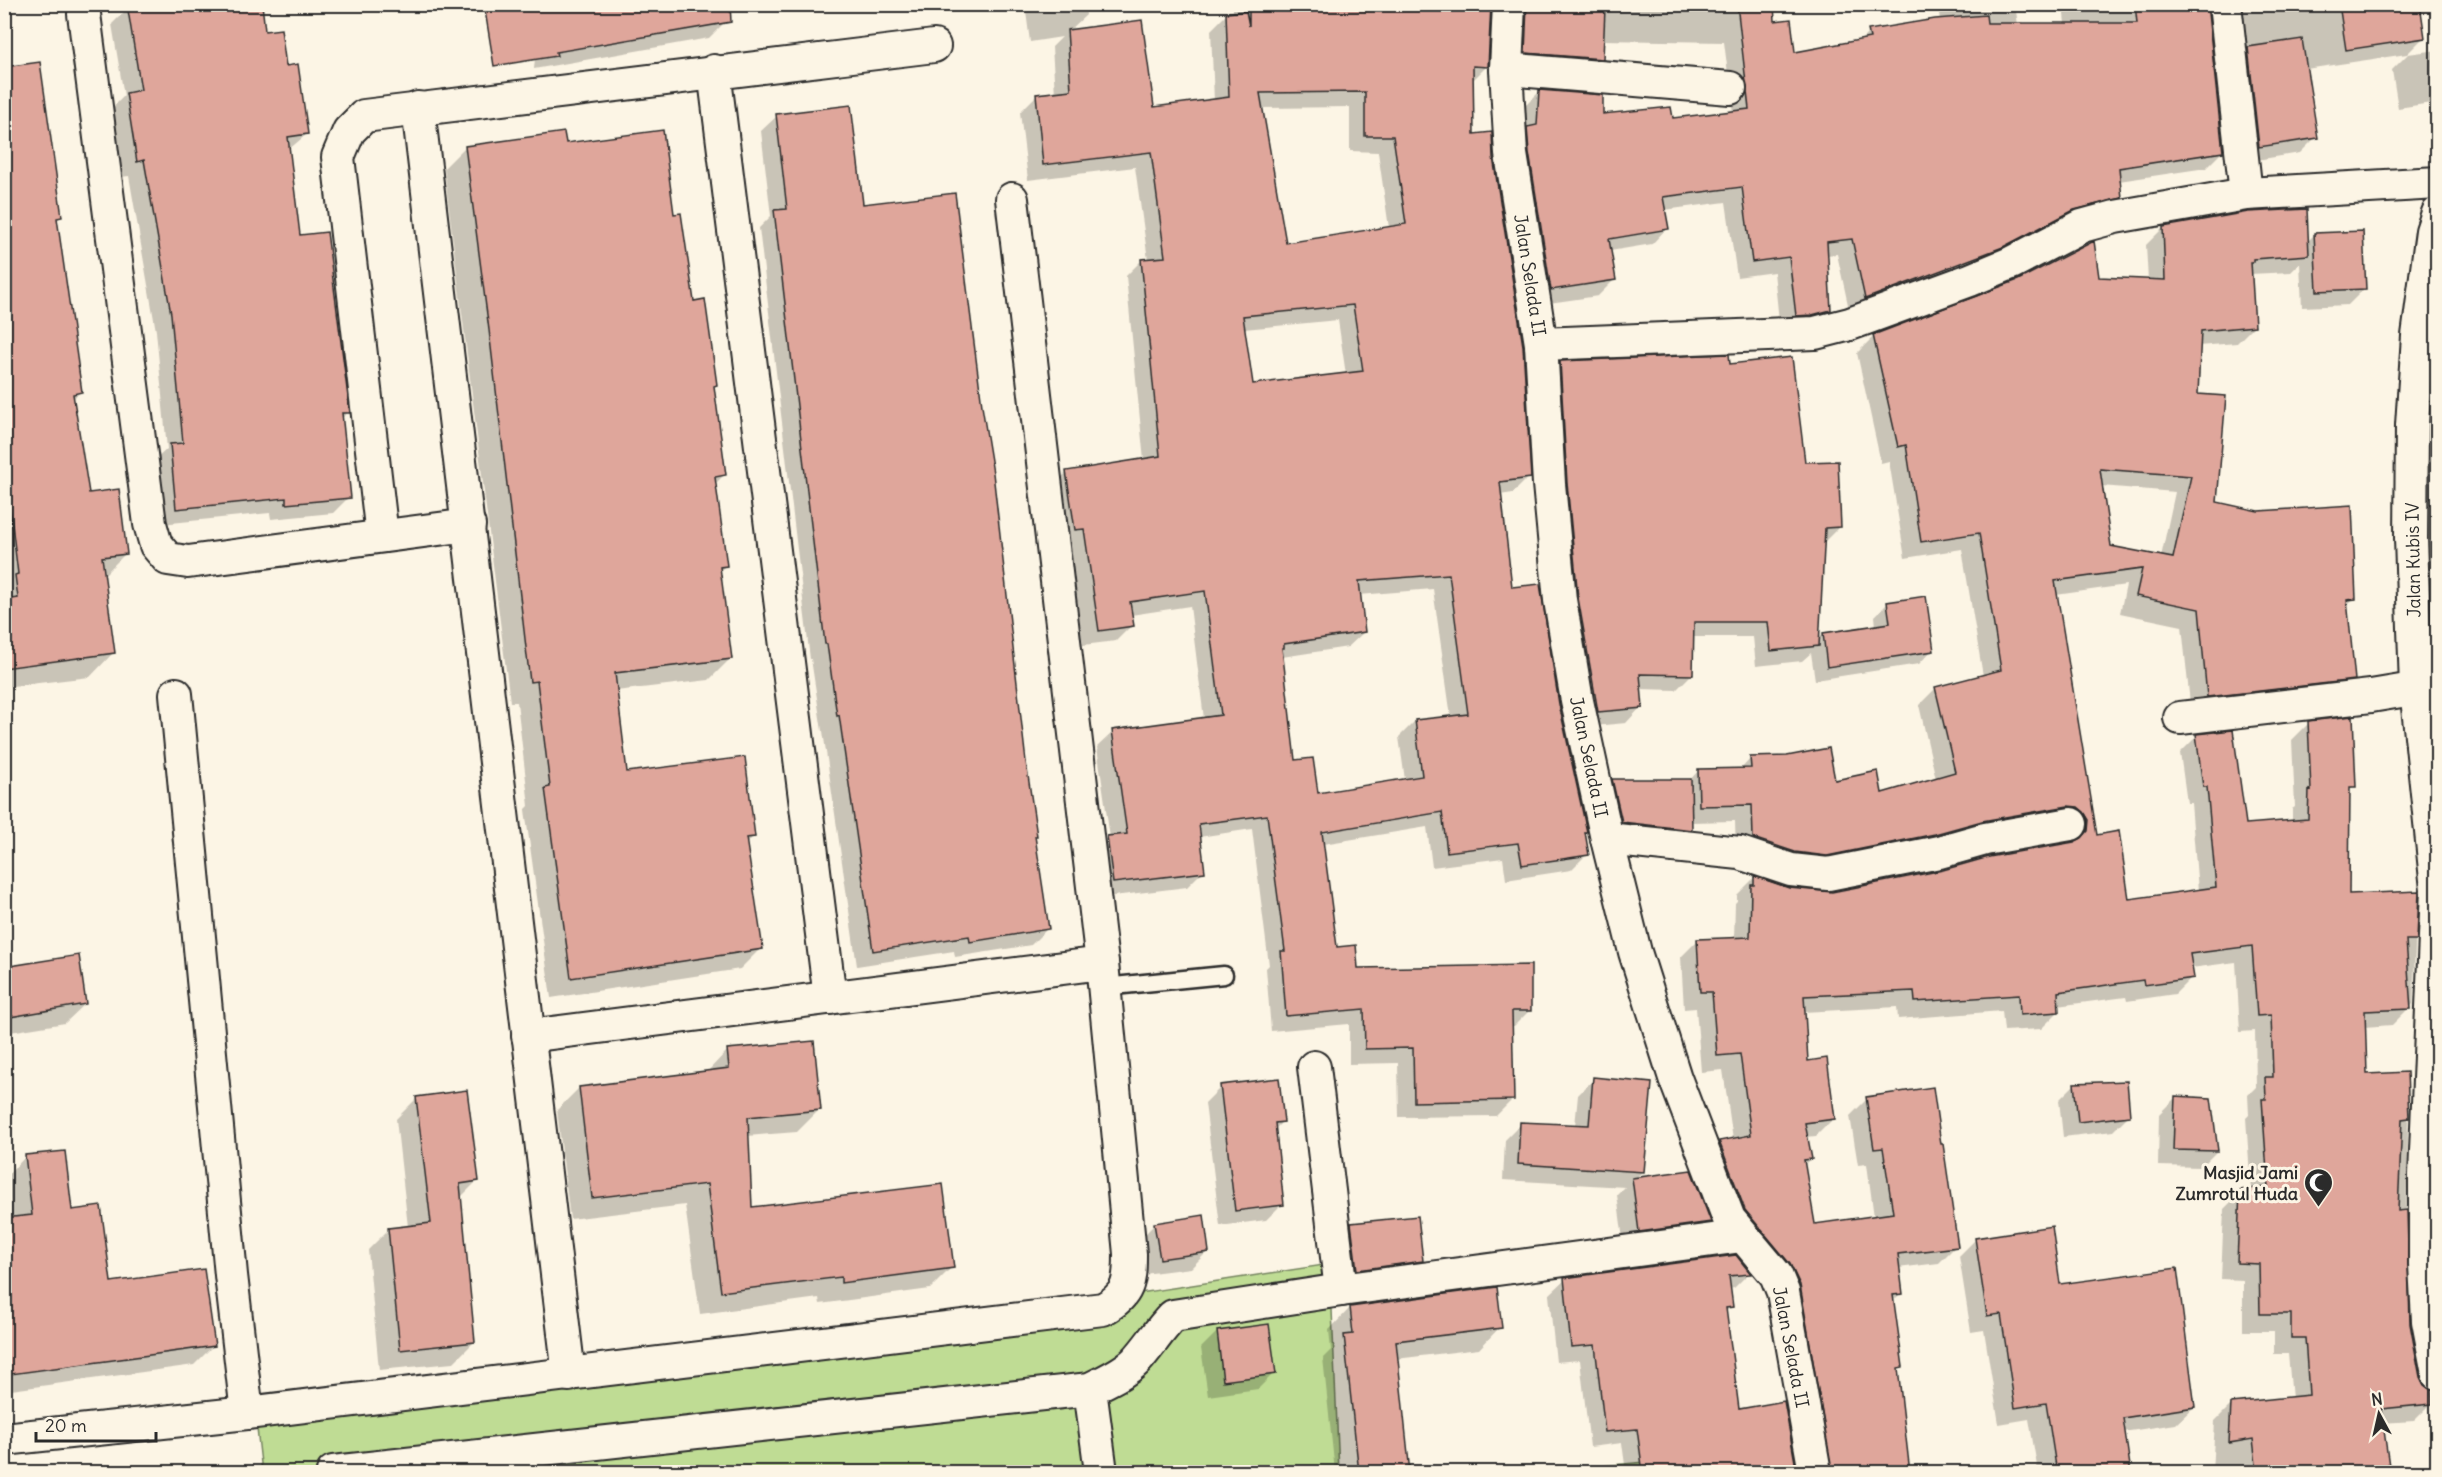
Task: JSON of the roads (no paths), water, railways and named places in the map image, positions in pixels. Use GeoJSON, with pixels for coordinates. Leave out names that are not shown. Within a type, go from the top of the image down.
{"type":"FeatureCollection","features":[{"type":"Feature","properties":{"kind":"street","name":"Jalan Selada II"},"geometry":{"type":"LineString","coordinates":[[1509,4],[1506,69],[1511,154],[1540,344],[1549,484],[1560,600],[1577,701],[1607,839],[1635,952],[1675,1078],[1729,1219],[1776,1275],[1783,1292],[1815,1473]]}},
{"type":"Feature","properties":{"kind":"street"},"geometry":{"type":"LineString","coordinates":[[2225,4],[2246,194]]}},
{"type":"Feature","properties":{"kind":"street"},"geometry":{"type":"LineString","coordinates":[[84,14],[150,524],[156,545],[168,559],[188,562],[469,525]]}},
{"type":"Feature","properties":{"kind":"street"},"geometry":{"type":"LineString","coordinates":[[382,536],[338,157],[349,131],[364,116],[714,71],[934,46]]}},
{"type":"Feature","properties":{"kind":"street"},"geometry":{"type":"LineString","coordinates":[[1506,69],[1730,88]]}},
{"type":"Feature","properties":{"kind":"street"},"geometry":{"type":"LineString","coordinates":[[714,71],[830,998]]}},
{"type":"Feature","properties":{"kind":"street"},"geometry":{"type":"LineString","coordinates":[[417,108],[469,525],[569,1375]]}},
{"type":"Feature","properties":{"kind":"street"},"geometry":{"type":"LineString","coordinates":[[1540,344],[1815,333],[1850,324],[1970,280],[2082,226],[2115,217],[2246,194],[2438,183]]}},
{"type":"Feature","properties":{"kind":"street"},"geometry":{"type":"LineString","coordinates":[[4,1439],[569,1375],[1103,1309],[1115,1302],[1127,1288],[1130,1276],[1130,1254],[1103,975],[1012,199]]}},
{"type":"Feature","properties":{"kind":"street","name":"Jalan Kubis IV"},"geometry":{"type":"LineString","coordinates":[[2436,1364],[2428,1321],[2425,1264],[2425,1175],[2438,889],[2427,687],[2411,538],[2412,424],[2418,336],[2432,231],[2438,213]]}},
{"type":"Feature","properties":{"kind":"street"},"geometry":{"type":"LineString","coordinates":[[2180,718],[2371,696],[2427,687]]}},
{"type":"Feature","properties":{"kind":"street"},"geometry":{"type":"LineString","coordinates":[[176,694],[230,1263],[247,1413]]}},
{"type":"Feature","properties":{"kind":"street"},"geometry":{"type":"LineString","coordinates":[[1607,839],[1740,853],[1791,870],[1828,874],[1939,852],[1985,839],[2071,824]]}},
{"type":"Feature","properties":{"kind":"street"},"geometry":{"type":"LineString","coordinates":[[528,1036],[830,998],[1103,975]]}},
{"type":"Feature","properties":{"kind":"street"},"geometry":{"type":"LineString","coordinates":[[1314,1067],[1341,1290]]}},
{"type":"Feature","properties":{"kind":"street"},"geometry":{"type":"LineString","coordinates":[[333,1473],[1090,1389],[1119,1374],[1135,1362],[1173,1316],[1341,1290],[1742,1236]]}},
{"type":"Feature","properties":{"kind":"street"},"geometry":{"type":"LineString","coordinates":[[1090,1389],[1101,1473]]}},
{"type":"Feature","properties":{"kind":"lane"},"geometry":{"type":"LineString","coordinates":[[1103,975],[1224,975]]}},
{"type":"Feature","properties":{"kind":"place","name":"Masjid Jami Zumrotul Huda"},"geometry":{"type":"Point","coordinates":[2319,1208]}}]}
